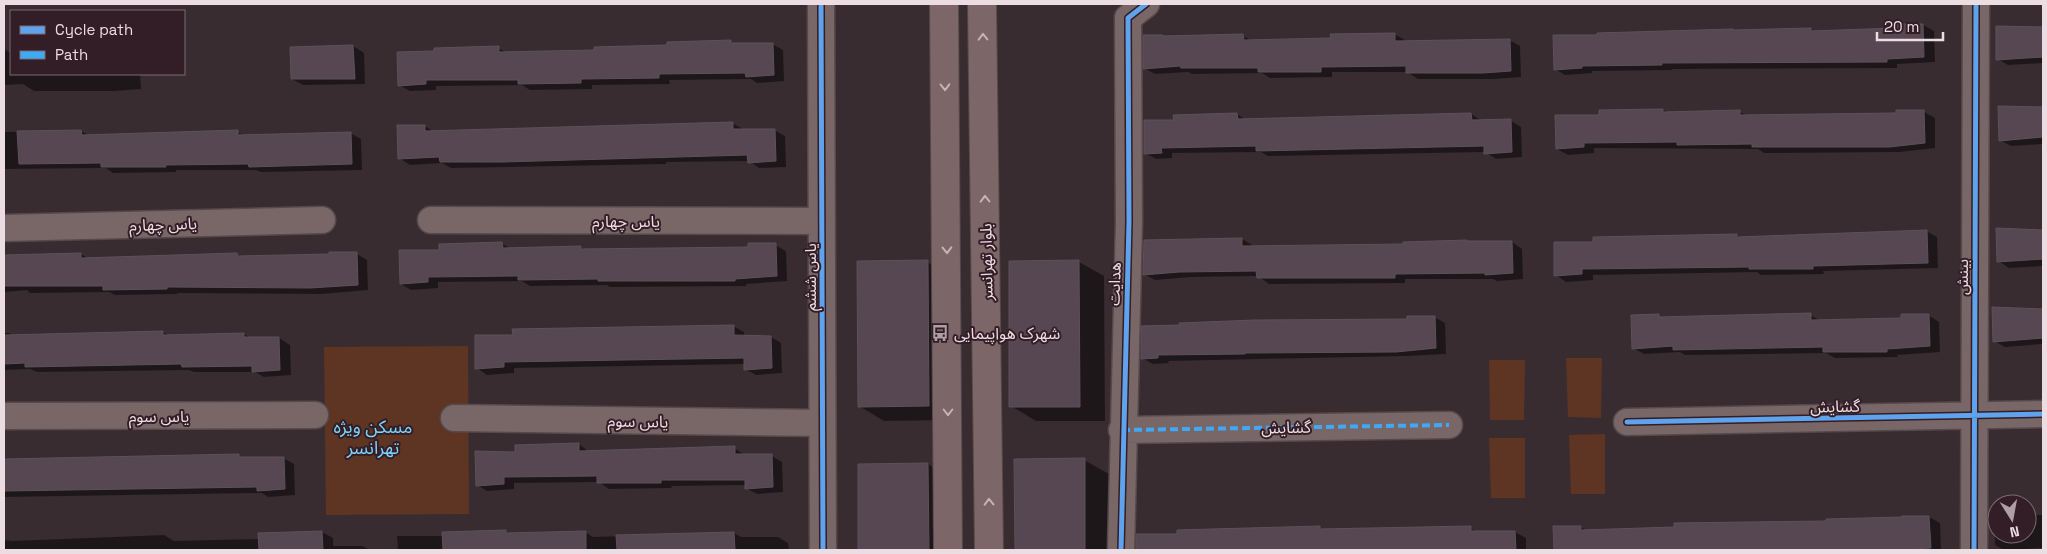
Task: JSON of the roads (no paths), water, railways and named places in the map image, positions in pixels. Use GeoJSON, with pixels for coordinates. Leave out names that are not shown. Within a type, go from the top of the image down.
{"type":"FeatureCollection","features":[{"type":"Feature","properties":{"kind":"main road"},"geometry":{"type":"LineString","coordinates":[[944,4],[948,550]]}},
{"type":"Feature","properties":{"kind":"main road","name":"بلوار تهرانسر"},"geometry":{"type":"LineString","coordinates":[[982,4],[989,550]]}},
{"type":"Feature","properties":{"kind":"street","name":"یاس ششم"},"geometry":{"type":"LineString","coordinates":[[821,4],[823,550]]}},
{"type":"Feature","properties":{"kind":"street","name":"بینش"},"geometry":{"type":"LineString","coordinates":[[1974,550],[1976,4]]}},
{"type":"Feature","properties":{"kind":"street","name":"هدایت"},"geometry":{"type":"LineString","coordinates":[[1121,550],[1122,430],[1137,11]]}},
{"type":"Feature","properties":{"kind":"street","name":"یاس چهارم"},"geometry":{"type":"LineString","coordinates":[[4,228],[322,220]]}},
{"type":"Feature","properties":{"kind":"street","name":"یاس چهارم"},"geometry":{"type":"LineString","coordinates":[[431,220],[822,221]]}},
{"type":"Feature","properties":{"kind":"street","name":"گشایش"},"geometry":{"type":"LineString","coordinates":[[1628,422],[2043,414]]}},
{"type":"Feature","properties":{"kind":"street","name":"یاس سوم"},"geometry":{"type":"LineString","coordinates":[[4,416],[315,415]]}},
{"type":"Feature","properties":{"kind":"street","name":"یاس سوم"},"geometry":{"type":"LineString","coordinates":[[454,418],[822,423]]}},
{"type":"Feature","properties":{"kind":"street","name":"گشایش"},"geometry":{"type":"LineString","coordinates":[[1122,430],[1449,425]]}},
{"type":"Feature","properties":{"kind":"place","name":"شهرک هواپیمایی"},"geometry":{"type":"Point","coordinates":[940,333]}},
{"type":"Feature","properties":{"kind":"district","name":"مسکن ویژه تهرانسر"},"geometry":{"type":"Point","coordinates":[373,437]}}]}
